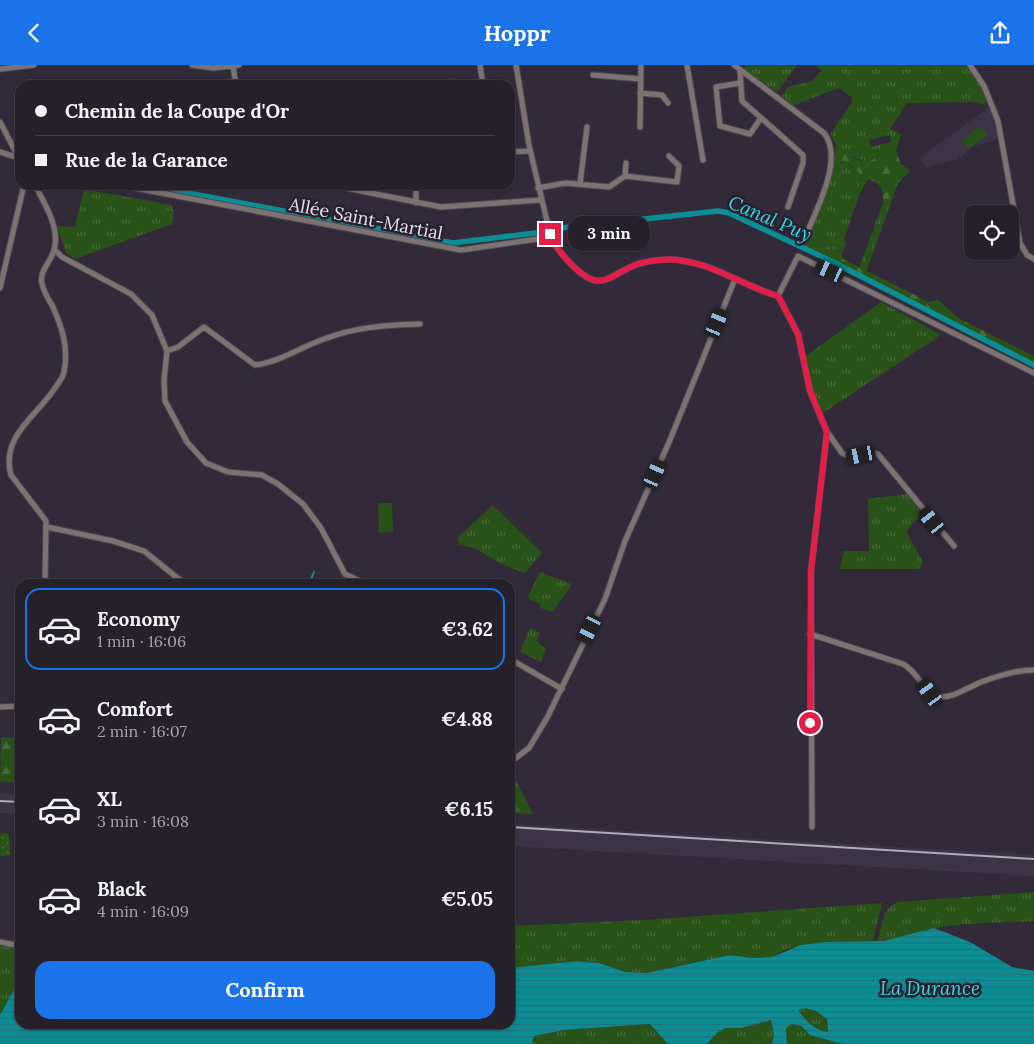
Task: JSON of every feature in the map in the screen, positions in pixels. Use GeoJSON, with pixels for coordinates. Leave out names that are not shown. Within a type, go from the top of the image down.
{"type":"FeatureCollection","features":[{"type":"Feature","properties":{"kind":"street"},"geometry":{"type":"LineString","coordinates":[[0,69],[34,65]]}},
{"type":"Feature","properties":{"kind":"street"},"geometry":{"type":"LineString","coordinates":[[192,65],[213,68],[236,66],[236,80]]}},
{"type":"Feature","properties":{"kind":"street"},"geometry":{"type":"LineString","coordinates":[[480,65],[482,80]]}},
{"type":"Feature","properties":{"kind":"street"},"geometry":{"type":"LineString","coordinates":[[516,65],[540,200],[550,235],[571,263],[583,275],[595,282],[605,281],[636,265],[657,261],[684,261],[778,296],[798,334],[810,391],[827,432],[842,453],[851,458],[872,452],[878,454],[954,546]]}},
{"type":"Feature","properties":{"kind":"street"},"geometry":{"type":"LineString","coordinates":[[640,127],[641,65]]}},
{"type":"Feature","properties":{"kind":"street"},"geometry":{"type":"LineString","coordinates":[[687,65],[703,160]]}},
{"type":"Feature","properties":{"kind":"street"},"geometry":{"type":"LineString","coordinates":[[734,65],[762,85],[829,140],[832,148],[828,180],[804,240]]}},
{"type":"Feature","properties":{"kind":"street"},"geometry":{"type":"LineString","coordinates":[[970,65],[992,102],[998,121],[1020,243],[1027,255],[1034,259]]}},
{"type":"Feature","properties":{"kind":"street"},"geometry":{"type":"LineString","coordinates":[[740,71],[742,101],[804,155],[788,207]]}},
{"type":"Feature","properties":{"kind":"street"},"geometry":{"type":"LineString","coordinates":[[593,75],[641,79]]}},
{"type":"Feature","properties":{"kind":"street"},"geometry":{"type":"LineString","coordinates":[[740,83],[716,87],[720,126],[750,134],[761,119]]}},
{"type":"Feature","properties":{"kind":"street"},"geometry":{"type":"LineString","coordinates":[[640,93],[662,95],[668,103]]}},
{"type":"Feature","properties":{"kind":"street"},"geometry":{"type":"LineString","coordinates":[[0,122],[15,150]]}},
{"type":"Feature","properties":{"kind":"street"},"geometry":{"type":"LineString","coordinates":[[580,183],[587,127]]}},
{"type":"Feature","properties":{"kind":"street"},"geometry":{"type":"LineString","coordinates":[[515,152],[530,151]]}},
{"type":"Feature","properties":{"kind":"street"},"geometry":{"type":"LineString","coordinates":[[0,152],[15,157]]}},
{"type":"Feature","properties":{"kind":"street"},"geometry":{"type":"LineString","coordinates":[[538,188],[566,183],[609,187],[624,176],[677,182],[679,166],[669,156]]}},
{"type":"Feature","properties":{"kind":"street"},"geometry":{"type":"LineString","coordinates":[[624,176],[626,163]]}},
{"type":"Feature","properties":{"kind":"street"},"geometry":{"type":"LineString","coordinates":[[0,289],[23,190]]}},
{"type":"Feature","properties":{"kind":"street"},"geometry":{"type":"LineString","coordinates":[[38,190],[51,216],[55,250],[41,275],[66,345],[64,374],[51,396],[14,437],[8,458],[10,475],[43,515],[47,527],[45,579]]}},
{"type":"Feature","properties":{"kind":"street","name":"Allée Saint-Martial"},"geometry":{"type":"LineString","coordinates":[[145,190],[461,250],[550,235]]}},
{"type":"Feature","properties":{"kind":"street"},"geometry":{"type":"LineString","coordinates":[[356,190],[441,207],[540,200]]}},
{"type":"Feature","properties":{"kind":"street"},"geometry":{"type":"LineString","coordinates":[[416,190],[416,203]]}},
{"type":"Feature","properties":{"kind":"street"},"geometry":{"type":"LineString","coordinates":[[55,250],[62,257],[118,285],[143,304],[159,329],[167,351],[164,380],[165,401],[187,442],[206,463],[228,472],[262,475],[282,487],[303,504],[321,527],[345,574],[356,579]]}},
{"type":"Feature","properties":{"kind":"street"},"geometry":{"type":"LineString","coordinates":[[778,296],[798,256],[1034,373]]}},
{"type":"Feature","properties":{"kind":"street"},"geometry":{"type":"LineString","coordinates":[[515,758],[534,742],[562,689],[605,599],[624,541],[670,440],[735,279]]}},
{"type":"Feature","properties":{"kind":"street"},"geometry":{"type":"LineString","coordinates":[[167,351],[178,347],[204,327],[255,365],[276,360],[324,339],[374,325],[420,324]]}},
{"type":"Feature","properties":{"kind":"street"},"geometry":{"type":"LineString","coordinates":[[812,827],[811,571],[827,432]]}},
{"type":"Feature","properties":{"kind":"street"},"geometry":{"type":"LineString","coordinates":[[47,527],[113,541],[144,551],[179,579]]}},
{"type":"Feature","properties":{"kind":"street"},"geometry":{"type":"LineString","coordinates":[[810,634],[910,667],[930,693],[937,697],[946,696],[985,680],[1034,670]]}},
{"type":"Feature","properties":{"kind":"street"},"geometry":{"type":"LineString","coordinates":[[515,662],[562,689]]}},
{"type":"Feature","properties":{"kind":"street"},"geometry":{"type":"LineString","coordinates":[[0,707],[15,707]]}},
{"type":"Feature","properties":{"kind":"street"},"geometry":{"type":"LineString","coordinates":[[0,942],[15,945]]}},
{"type":"Feature","properties":{"kind":"shaded area"},"geometry":{"type":"Polygon","coordinates":[[[991,106],[999,139],[974,146],[956,160],[932,165],[928,168],[919,158],[991,106]]]}},
{"type":"Feature","properties":{"kind":"shaded area"},"geometry":{"type":"Polygon","coordinates":[[[0,793],[15,794],[15,814],[0,813],[0,793]]]}},
{"type":"Feature","properties":{"kind":"shaded area"},"geometry":{"type":"Polygon","coordinates":[[[515,824],[1034,855],[1034,876],[515,846],[515,824]]]}},
{"type":"Feature","properties":{"kind":"green space"},"geometry":{"type":"Polygon","coordinates":[[[745,65],[797,65],[777,92],[744,69],[745,65]]]}},
{"type":"Feature","properties":{"kind":"green space"},"geometry":{"type":"Polygon","coordinates":[[[815,65],[968,65],[985,90],[986,100],[984,105],[976,102],[907,103],[890,129],[901,134],[896,151],[886,150],[869,162],[851,156],[840,148],[831,133],[852,102],[852,97],[839,88],[792,106],[782,96],[788,87],[812,81],[822,70],[815,65]],[[890,135],[869,140],[871,147],[891,142],[890,135]]]}},
{"type":"Feature","properties":{"kind":"green space"},"geometry":{"type":"Polygon","coordinates":[[[980,126],[987,135],[969,149],[962,140],[980,126]]]}},
{"type":"Feature","properties":{"kind":"green space"},"geometry":{"type":"Polygon","coordinates":[[[836,144],[855,159],[869,162],[886,150],[896,151],[901,164],[910,171],[898,183],[890,205],[883,203],[881,187],[868,179],[860,193],[859,172],[835,155],[836,144]]]}},
{"type":"Feature","properties":{"kind":"green space"},"geometry":{"type":"Polygon","coordinates":[[[835,155],[859,172],[860,193],[844,239],[838,241],[832,249],[819,242],[811,231],[829,184],[835,155]]]}},
{"type":"Feature","properties":{"kind":"green space"},"geometry":{"type":"Polygon","coordinates":[[[84,190],[171,205],[174,211],[172,224],[75,259],[66,253],[57,226],[75,227],[84,190]]]}},
{"type":"Feature","properties":{"kind":"green space"},"geometry":{"type":"Polygon","coordinates":[[[883,203],[890,205],[866,272],[859,268],[883,203]]]}},
{"type":"Feature","properties":{"kind":"green space"},"geometry":{"type":"Polygon","coordinates":[[[811,231],[819,242],[832,249],[838,241],[844,239],[846,244],[841,255],[843,259],[929,302],[938,300],[960,319],[1034,356],[1034,363],[805,246],[811,231]]]}},
{"type":"Feature","properties":{"kind":"green space"},"geometry":{"type":"Polygon","coordinates":[[[881,302],[941,335],[823,413],[812,391],[806,356],[881,302]]]}},
{"type":"Feature","properties":{"kind":"green space"},"geometry":{"type":"Polygon","coordinates":[[[907,494],[922,514],[906,531],[923,562],[919,569],[840,569],[844,551],[869,551],[868,499],[907,494]]]}},
{"type":"Feature","properties":{"kind":"green space"},"geometry":{"type":"Polygon","coordinates":[[[378,503],[392,503],[393,532],[379,533],[378,503]]]}},
{"type":"Feature","properties":{"kind":"green space"},"geometry":{"type":"Polygon","coordinates":[[[493,505],[542,553],[525,573],[499,563],[475,548],[460,545],[457,538],[493,505]]]}},
{"type":"Feature","properties":{"kind":"green space"},"geometry":{"type":"Polygon","coordinates":[[[540,572],[572,584],[553,612],[540,608],[541,604],[527,598],[540,572]]]}},
{"type":"Feature","properties":{"kind":"green space"},"geometry":{"type":"Polygon","coordinates":[[[530,628],[540,633],[537,639],[539,644],[546,649],[541,662],[520,652],[530,628]]]}},
{"type":"Feature","properties":{"kind":"green space"},"geometry":{"type":"Polygon","coordinates":[[[1,737],[15,738],[15,783],[0,782],[1,737]]]}},
{"type":"Feature","properties":{"kind":"green space"},"geometry":{"type":"Polygon","coordinates":[[[515,779],[533,814],[515,813],[515,779]]]}},
{"type":"Feature","properties":{"kind":"green space"},"geometry":{"type":"Polygon","coordinates":[[[0,833],[9,834],[10,855],[0,856],[0,833]]]}},
{"type":"Feature","properties":{"kind":"green space"},"geometry":{"type":"Polygon","coordinates":[[[1034,892],[1034,921],[949,926],[877,941],[885,914],[892,905],[898,902],[1034,892]]]}},
{"type":"Feature","properties":{"kind":"green space"},"geometry":{"type":"Polygon","coordinates":[[[882,903],[873,941],[825,942],[787,949],[772,957],[752,958],[730,955],[647,973],[625,972],[599,963],[577,961],[515,967],[515,926],[643,920],[882,903]]]}},
{"type":"Feature","properties":{"kind":"green space"},"geometry":{"type":"Polygon","coordinates":[[[0,946],[15,948],[15,988],[0,1015],[0,946]]]}},
{"type":"Feature","properties":{"kind":"green space"},"geometry":{"type":"Polygon","coordinates":[[[805,1008],[816,1011],[827,1019],[828,1033],[815,1027],[804,1018],[798,1010],[805,1008]]]}},
{"type":"Feature","properties":{"kind":"green space"},"geometry":{"type":"Polygon","coordinates":[[[771,1020],[774,1035],[772,1044],[708,1044],[718,1032],[726,1028],[741,1028],[771,1020]]]}},
{"type":"Feature","properties":{"kind":"green space"},"geometry":{"type":"Polygon","coordinates":[[[650,1024],[668,1044],[537,1044],[531,1042],[533,1036],[564,1030],[650,1024]]]}},
{"type":"Feature","properties":{"kind":"green space"},"geometry":{"type":"Polygon","coordinates":[[[792,1024],[801,1026],[810,1035],[842,1044],[787,1044],[786,1028],[792,1024]]]}},
{"type":"Feature","properties":{"kind":"water","name":"La Durance"},"geometry":{"type":"Polygon","coordinates":[[[934,928],[970,942],[1012,967],[1034,971],[1034,1044],[842,1044],[810,1035],[801,1026],[792,1024],[786,1028],[787,1044],[772,1044],[774,1035],[771,1020],[741,1028],[726,1028],[718,1032],[707,1044],[668,1044],[650,1024],[564,1030],[534,1036],[532,1042],[537,1044],[0,1044],[0,1015],[15,988],[15,1029],[515,1029],[515,967],[577,961],[599,963],[625,972],[647,973],[730,955],[752,958],[772,957],[801,945],[825,942],[884,941],[934,928]],[[805,1008],[798,1010],[815,1027],[828,1032],[827,1019],[816,1011],[805,1008]]]}},
{"type":"Feature","properties":{"kind":"waterway","name":"Canal Puy"},"geometry":{"type":"LineString","coordinates":[[172,190],[453,243],[552,231],[561,228],[718,211],[729,213],[827,259],[1034,365]]}},
{"type":"Feature","properties":{"kind":"waterway"},"geometry":{"type":"LineString","coordinates":[[311,579],[314,572]]}},
{"type":"Feature","properties":{"kind":"railway"},"geometry":{"type":"LineString","coordinates":[[0,801],[15,802]]}},
{"type":"Feature","properties":{"kind":"railway"},"geometry":{"type":"LineString","coordinates":[[515,827],[1034,859]]}},
{"type":"Feature","properties":{"kind":"route"},"geometry":{"type":"LineString","coordinates":[[550,234],[555,246],[583,275],[595,282],[605,281],[636,265],[657,261],[684,261],[778,296],[781,301],[798,334],[810,391],[827,432],[811,571],[810,723]]}}]}
